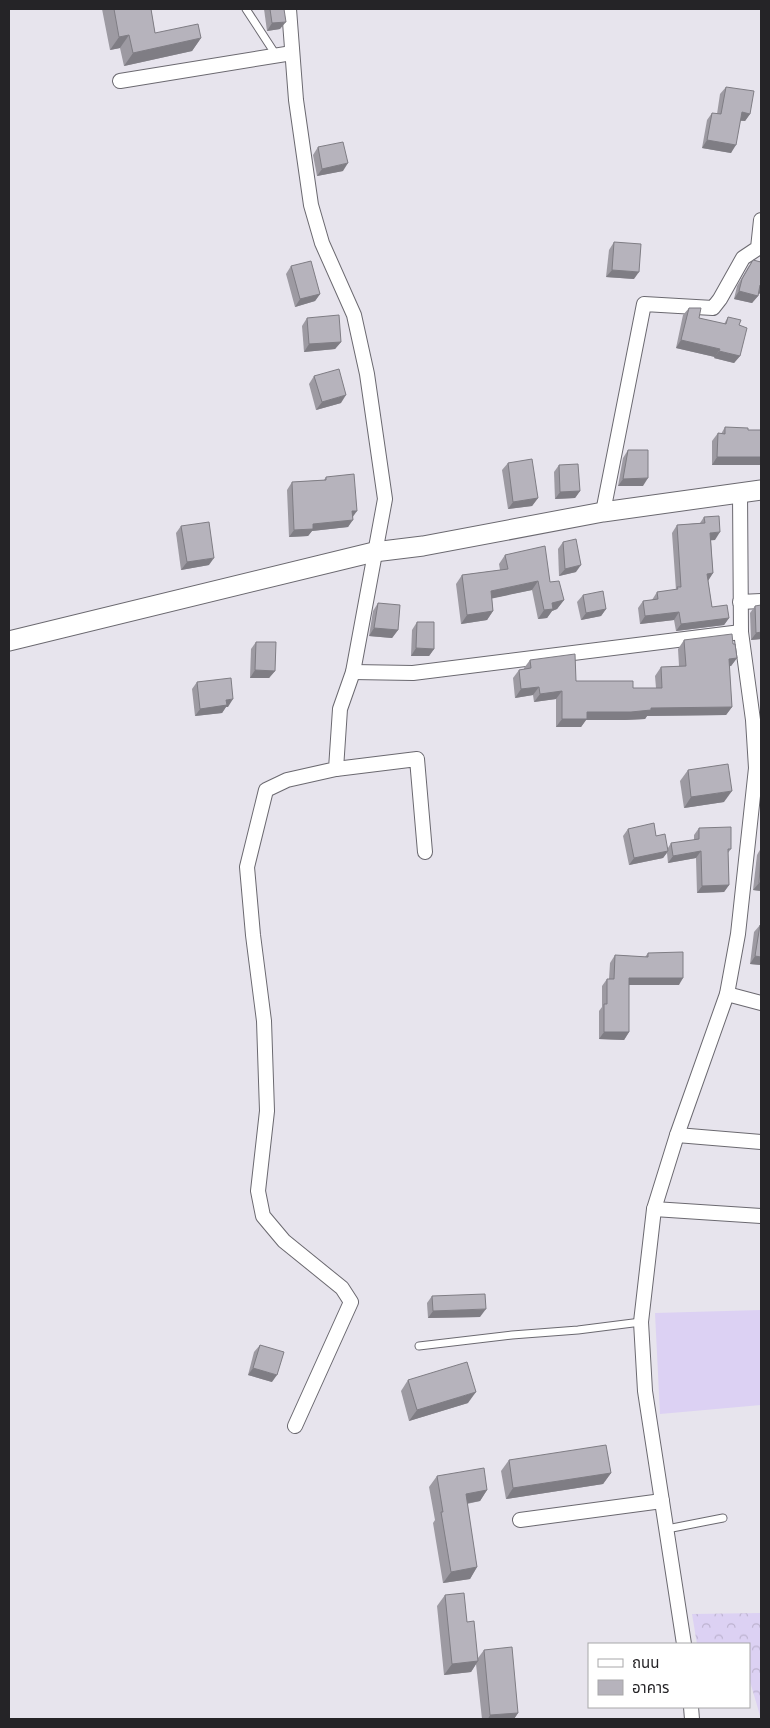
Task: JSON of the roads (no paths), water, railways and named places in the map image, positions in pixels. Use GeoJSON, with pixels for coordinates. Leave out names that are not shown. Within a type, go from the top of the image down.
{"type":"FeatureCollection","features":[{"type":"Feature","properties":{"kind":"street"},"geometry":{"type":"LineString","coordinates":[[290,9],[296,100],[310,205],[322,243],[354,315],[367,374],[385,498],[353,672],[340,709],[336,769]]}},
{"type":"Feature","properties":{"kind":"street"},"geometry":{"type":"LineString","coordinates":[[120,82],[292,52]]}},
{"type":"Feature","properties":{"kind":"street"},"geometry":{"type":"LineString","coordinates":[[603,512],[644,304],[713,308],[743,258],[758,248],[761,220]]}},
{"type":"Feature","properties":{"kind":"street"},"geometry":{"type":"LineString","coordinates":[[743,258],[761,260]]}},
{"type":"Feature","properties":{"kind":"street"},"geometry":{"type":"LineString","coordinates":[[9,641],[374,552],[423,546],[603,512],[761,490]]}},
{"type":"Feature","properties":{"kind":"street"},"geometry":{"type":"LineString","coordinates":[[684,1643],[645,1391],[641,1322],[654,1209],[677,1135],[728,994],[756,811],[757,719],[740,632],[740,493]]}},
{"type":"Feature","properties":{"kind":"street"},"geometry":{"type":"LineString","coordinates":[[740,602],[761,601]]}},
{"type":"Feature","properties":{"kind":"street"},"geometry":{"type":"LineString","coordinates":[[353,672],[413,673],[740,632]]}},
{"type":"Feature","properties":{"kind":"street"},"geometry":{"type":"LineString","coordinates":[[295,1426],[352,1302],[342,1288],[284,1241],[263,1216],[258,1191],[267,1111],[264,1021],[252,935],[247,868],[266,790],[287,780],[336,769],[417,759],[425,852]]}},
{"type":"Feature","properties":{"kind":"street"},"geometry":{"type":"LineString","coordinates":[[728,994],[761,1003]]}},
{"type":"Feature","properties":{"kind":"street"},"geometry":{"type":"LineString","coordinates":[[677,1135],[761,1142]]}},
{"type":"Feature","properties":{"kind":"street"},"geometry":{"type":"LineString","coordinates":[[654,1209],[761,1216]]}},
{"type":"Feature","properties":{"kind":"street"},"geometry":{"type":"LineString","coordinates":[[520,1520],[662,1501]]}},
{"type":"Feature","properties":{"kind":"lane"},"geometry":{"type":"LineString","coordinates":[[246,9],[276,55]]}},
{"type":"Feature","properties":{"kind":"lane"},"geometry":{"type":"LineString","coordinates":[[419,1346],[641,1322]]}},
{"type":"Feature","properties":{"kind":"lane"},"geometry":{"type":"LineString","coordinates":[[667,1529],[723,1518]]}}]}
